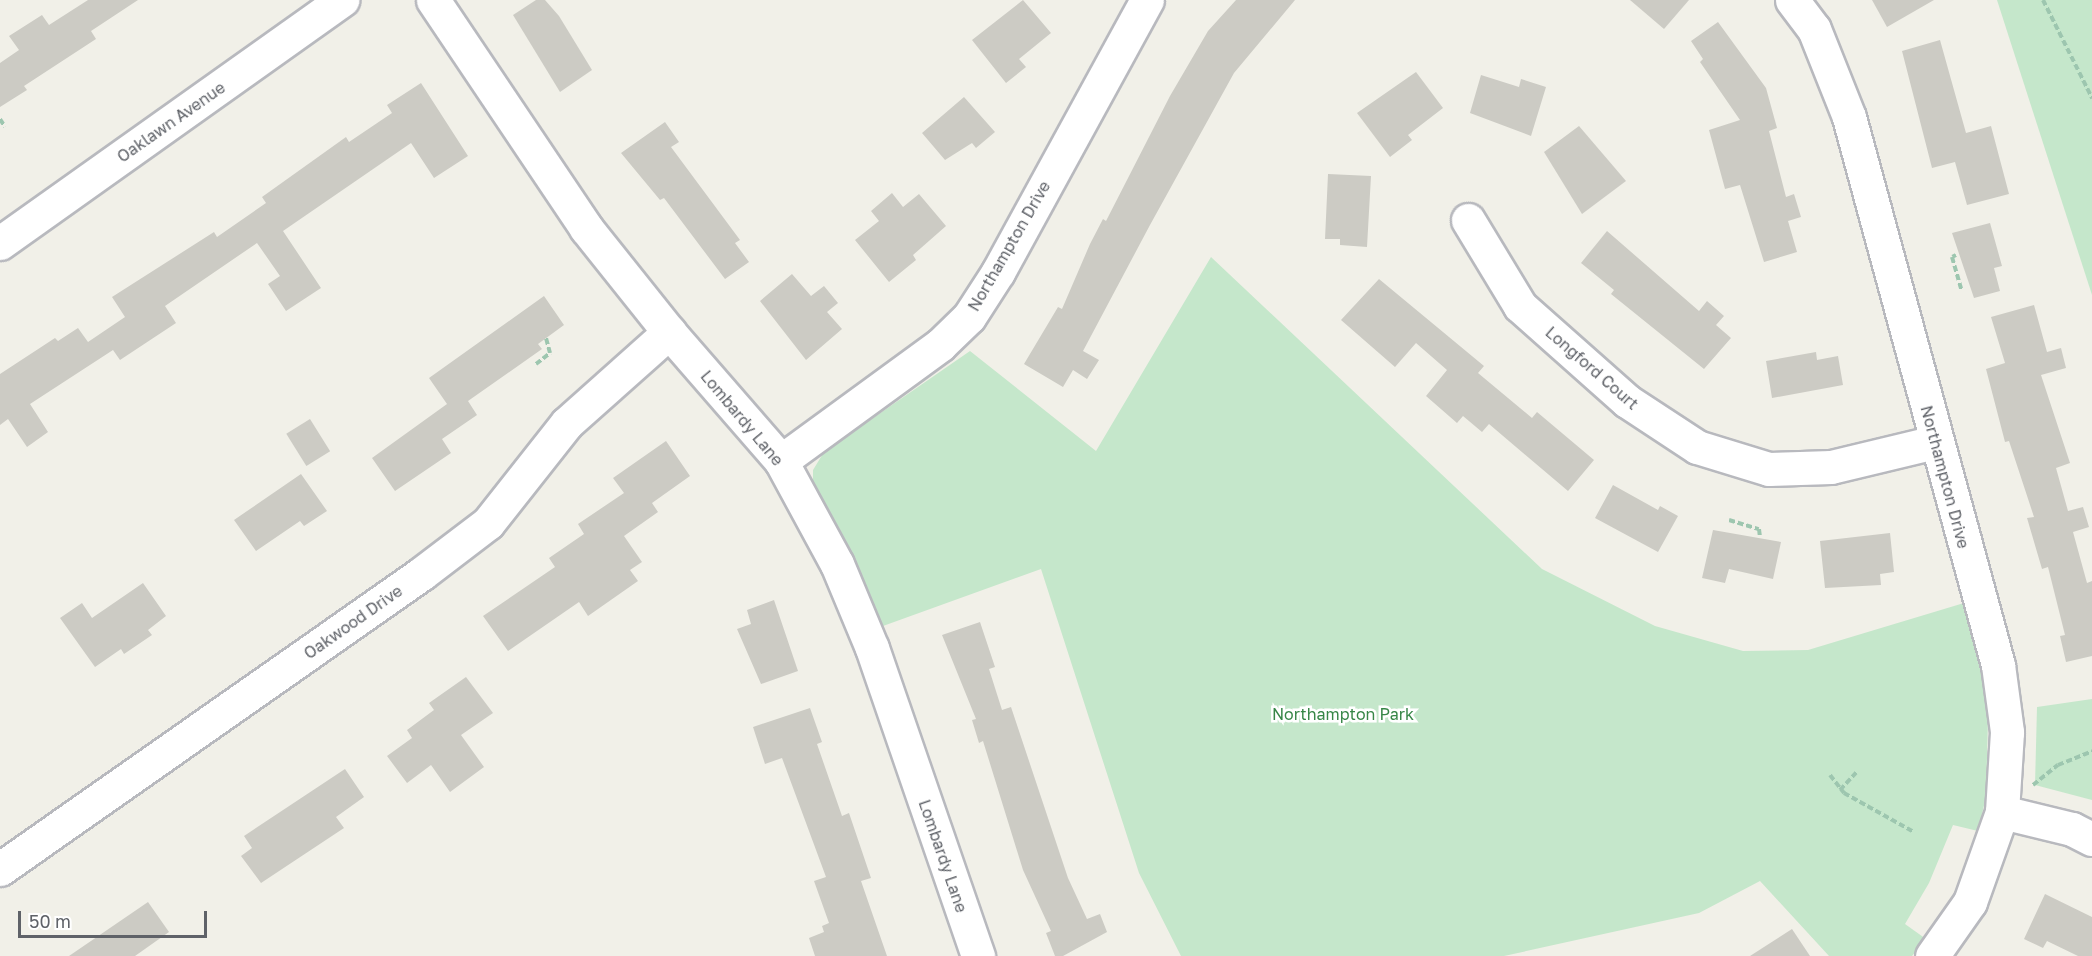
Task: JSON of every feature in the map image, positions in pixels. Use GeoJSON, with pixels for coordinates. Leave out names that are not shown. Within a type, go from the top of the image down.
{"type":"FeatureCollection","features":[{"type":"Feature","properties":{"kind":"street","name":"Oaklawn Avenue"},"geometry":{"type":"LineString","coordinates":[[0,243],[342,0]]}},
{"type":"Feature","properties":{"kind":"street","name":"Lombardy Lane"},"geometry":{"type":"LineString","coordinates":[[433,0],[586,228],[669,332],[781,461],[837,564],[872,648],[978,956]]}},
{"type":"Feature","properties":{"kind":"street","name":"Northampton Drive"},"geometry":{"type":"LineString","coordinates":[[781,461],[940,345],[969,317],[998,272],[1147,0]]}},
{"type":"Feature","properties":{"kind":"street","name":"Northampton Drive"},"geometry":{"type":"LineString","coordinates":[[1792,0],[1814,29],[1849,117],[1935,442],[1998,665],[2007,732],[2002,812],[1970,902],[1932,956]]}},
{"type":"Feature","properties":{"kind":"street","name":"Longford Court"},"geometry":{"type":"LineString","coordinates":[[1468,220],[1520,306],[1627,401],[1697,447],[1769,469],[1830,467],[1935,442]]}},
{"type":"Feature","properties":{"kind":"street","name":"Oakwood Drive"},"geometry":{"type":"LineString","coordinates":[[0,869],[421,574],[488,523],[567,423],[669,332]]}},
{"type":"Feature","properties":{"kind":"street"},"geometry":{"type":"LineString","coordinates":[[2002,812],[2072,829],[2092,838]]}},
{"type":"Feature","properties":{"kind":"path"},"geometry":{"type":"LineString","coordinates":[[2043,0],[2092,98]]}},
{"type":"Feature","properties":{"kind":"path"},"geometry":{"type":"LineString","coordinates":[[0,119],[5,127]]}},
{"type":"Feature","properties":{"kind":"path"},"geometry":{"type":"LineString","coordinates":[[1956,255],[1952,257],[1962,291]]}},
{"type":"Feature","properties":{"kind":"path"},"geometry":{"type":"LineString","coordinates":[[536,364],[550,353],[546,338]]}},
{"type":"Feature","properties":{"kind":"path"},"geometry":{"type":"LineString","coordinates":[[1728,520],[1759,529],[1760,537]]}},
{"type":"Feature","properties":{"kind":"path"},"geometry":{"type":"LineString","coordinates":[[2033,785],[2058,765],[2092,751]]}},
{"type":"Feature","properties":{"kind":"path"},"geometry":{"type":"LineString","coordinates":[[1840,790],[1858,771]]}},
{"type":"Feature","properties":{"kind":"path"},"geometry":{"type":"LineString","coordinates":[[1830,775],[1840,790],[1914,832]]}},
{"type":"Feature","properties":{"kind":"green space"},"geometry":{"type":"Polygon","coordinates":[[[1997,0],[2092,0],[2092,295],[2062,202],[1997,0]]]}},
{"type":"Feature","properties":{"kind":"green space","name":"Northampton Park"},"geometry":{"type":"Polygon","coordinates":[[[1211,257],[1542,569],[1655,626],[1743,651],[1808,650],[1964,603],[1984,682],[1988,719],[1986,797],[1978,831],[1953,825],[1929,883],[1905,924],[1926,939],[1912,956],[1829,956],[1760,881],[1699,913],[1504,956],[1181,956],[1139,873],[1041,569],[883,626],[843,536],[813,481],[813,470],[824,452],[970,351],[1096,451],[1211,257]]]}},
{"type":"Feature","properties":{"kind":"green space"},"geometry":{"type":"Polygon","coordinates":[[[2092,699],[2092,800],[2035,785],[2037,707],[2092,699]]]}},
{"type":"Feature","properties":{"kind":"building"},"geometry":{"type":"Polygon","coordinates":[[[88,0],[138,0],[91,31],[96,39],[24,86],[27,90],[0,107],[0,63],[19,50],[9,36],[42,15],[49,25],[88,0]]]}},
{"type":"Feature","properties":{"kind":"building"},"geometry":{"type":"Polygon","coordinates":[[[536,0],[545,0],[559,16],[592,70],[560,92],[513,15],[536,0]]]}},
{"type":"Feature","properties":{"kind":"building"},"geometry":{"type":"Polygon","coordinates":[[[1023,0],[1051,33],[1019,59],[1026,67],[1006,83],[972,40],[1023,0]]]}},
{"type":"Feature","properties":{"kind":"building"},"geometry":{"type":"Polygon","coordinates":[[[1236,0],[1295,0],[1234,73],[1150,225],[1083,351],[1099,360],[1087,379],[1073,370],[1063,387],[1024,364],[1058,307],[1062,309],[1090,244],[1103,219],[1106,221],[1170,96],[1208,31],[1236,0]]]}},
{"type":"Feature","properties":{"kind":"building"},"geometry":{"type":"Polygon","coordinates":[[[1630,0],[1689,0],[1664,29],[1630,0]]]}},
{"type":"Feature","properties":{"kind":"building"},"geometry":{"type":"Polygon","coordinates":[[[1872,0],[1934,0],[1887,27],[1872,0]]]}},
{"type":"Feature","properties":{"kind":"building"},"geometry":{"type":"Polygon","coordinates":[[[1718,22],[1766,88],[1777,128],[1769,131],[1786,197],[1794,194],[1801,217],[1788,221],[1797,252],[1764,262],[1740,185],[1725,189],[1709,130],[1740,120],[1700,62],[1703,59],[1691,41],[1718,22]]]}},
{"type":"Feature","properties":{"kind":"building"},"geometry":{"type":"Polygon","coordinates":[[[1940,40],[1966,133],[1991,126],[2009,194],[1967,205],[1955,162],[1932,168],[1902,51],[1940,40]]]}},
{"type":"Feature","properties":{"kind":"building"},"geometry":{"type":"Polygon","coordinates":[[[1416,72],[1443,108],[1408,135],[1412,140],[1390,157],[1357,113],[1416,72]]]}},
{"type":"Feature","properties":{"kind":"building"},"geometry":{"type":"Polygon","coordinates":[[[1481,75],[1519,87],[1521,79],[1546,87],[1531,136],[1470,113],[1481,75]]]}},
{"type":"Feature","properties":{"kind":"building"},"geometry":{"type":"Polygon","coordinates":[[[421,83],[468,156],[434,178],[411,143],[283,231],[321,288],[286,311],[268,284],[280,276],[257,243],[165,306],[176,323],[120,360],[113,350],[30,404],[48,432],[27,447],[8,419],[0,425],[0,374],[55,338],[58,341],[78,328],[88,342],[125,317],[112,297],[214,232],[217,237],[266,203],[262,197],[346,137],[349,142],[392,113],[387,105],[421,83]]]}},
{"type":"Feature","properties":{"kind":"building"},"geometry":{"type":"Polygon","coordinates":[[[964,97],[995,132],[976,148],[972,143],[945,160],[922,133],[964,97]]]}},
{"type":"Feature","properties":{"kind":"building"},"geometry":{"type":"Polygon","coordinates":[[[665,122],[679,142],[671,147],[740,240],[735,243],[749,262],[725,279],[664,198],[660,200],[621,153],[665,122]]]}},
{"type":"Feature","properties":{"kind":"building"},"geometry":{"type":"Polygon","coordinates":[[[1579,126],[1626,181],[1582,214],[1544,152],[1579,126]]]}},
{"type":"Feature","properties":{"kind":"building"},"geometry":{"type":"Polygon","coordinates":[[[1328,174],[1371,176],[1367,247],[1340,245],[1340,239],[1325,239],[1328,174]]]}},
{"type":"Feature","properties":{"kind":"building"},"geometry":{"type":"Polygon","coordinates":[[[892,193],[903,207],[919,194],[946,226],[913,255],[916,260],[889,282],[855,240],[879,221],[871,211],[892,193]]]}},
{"type":"Feature","properties":{"kind":"building"},"geometry":{"type":"Polygon","coordinates":[[[1990,223],[2002,266],[1994,268],[2000,291],[1974,298],[1952,233],[1990,223]]]}},
{"type":"Feature","properties":{"kind":"building"},"geometry":{"type":"Polygon","coordinates":[[[1607,231],[1699,311],[1707,301],[1724,316],[1716,325],[1731,338],[1704,369],[1611,294],[1614,290],[1581,263],[1607,231]]]}},
{"type":"Feature","properties":{"kind":"building"},"geometry":{"type":"Polygon","coordinates":[[[792,274],[811,296],[824,286],[838,303],[827,312],[842,329],[806,360],[760,301],[792,274]]]}},
{"type":"Feature","properties":{"kind":"building"},"geometry":{"type":"Polygon","coordinates":[[[1379,279],[1484,366],[1478,373],[1532,418],[1537,412],[1594,460],[1568,491],[1489,424],[1482,432],[1463,416],[1457,423],[1426,396],[1447,370],[1416,343],[1395,367],[1341,320],[1379,279]]]}},
{"type":"Feature","properties":{"kind":"building"},"geometry":{"type":"Polygon","coordinates":[[[544,296],[564,325],[538,344],[542,349],[468,401],[477,415],[442,439],[451,453],[395,491],[372,458],[447,404],[429,378],[544,296]]]}},
{"type":"Feature","properties":{"kind":"building"},"geometry":{"type":"Polygon","coordinates":[[[2034,305],[2047,352],[2061,348],[2066,368],[2041,375],[2070,463],[2056,468],[2068,511],[2083,507],[2089,527],[2073,532],[2087,583],[2092,581],[2092,656],[2066,662],[2060,636],[2065,635],[2048,567],[2042,569],[2027,518],[2034,517],[2009,441],[2005,442],[1986,369],[2005,363],[1991,317],[2034,305]]]}},
{"type":"Feature","properties":{"kind":"building"},"geometry":{"type":"Polygon","coordinates":[[[1816,352],[1817,360],[1838,356],[1843,385],[1772,398],[1766,361],[1816,352]]]}},
{"type":"Feature","properties":{"kind":"building"},"geometry":{"type":"Polygon","coordinates":[[[310,419],[330,451],[306,466],[286,434],[310,419]]]}},
{"type":"Feature","properties":{"kind":"building"},"geometry":{"type":"Polygon","coordinates":[[[666,441],[690,476],[652,503],[658,512],[624,536],[642,562],[630,570],[638,581],[588,616],[579,602],[508,651],[483,616],[555,567],[549,558],[584,534],[578,524],[624,493],[613,478],[666,441]]]}},
{"type":"Feature","properties":{"kind":"building"},"geometry":{"type":"Polygon","coordinates":[[[301,474],[327,511],[304,526],[300,521],[256,551],[234,520],[301,474]]]}},
{"type":"Feature","properties":{"kind":"building"},"geometry":{"type":"Polygon","coordinates":[[[1613,485],[1658,510],[1660,506],[1678,516],[1658,552],[1595,518],[1613,485]]]}},
{"type":"Feature","properties":{"kind":"building"},"geometry":{"type":"Polygon","coordinates":[[[1713,530],[1781,542],[1773,579],[1729,569],[1725,583],[1702,578],[1713,530]]]}},
{"type":"Feature","properties":{"kind":"building"},"geometry":{"type":"Polygon","coordinates":[[[1890,533],[1894,572],[1880,574],[1881,585],[1825,588],[1820,541],[1890,533]]]}},
{"type":"Feature","properties":{"kind":"building"},"geometry":{"type":"Polygon","coordinates":[[[143,583],[166,616],[148,630],[152,635],[124,654],[121,649],[95,667],[60,618],[82,603],[92,618],[143,583]]]}},
{"type":"Feature","properties":{"kind":"building"},"geometry":{"type":"Polygon","coordinates":[[[774,600],[798,671],[761,684],[737,629],[751,624],[747,610],[774,600]]]}},
{"type":"Feature","properties":{"kind":"building"},"geometry":{"type":"Polygon","coordinates":[[[980,622],[995,667],[989,669],[1002,710],[1011,707],[1068,878],[1087,919],[1100,914],[1107,932],[1063,956],[1055,956],[1046,933],[1051,931],[1023,870],[983,741],[979,743],[972,720],[976,719],[942,635],[980,622]]]}},
{"type":"Feature","properties":{"kind":"building"},"geometry":{"type":"Polygon","coordinates":[[[466,677],[493,713],[461,735],[484,767],[450,792],[431,765],[407,783],[387,756],[412,738],[407,730],[434,710],[429,703],[466,677]]]}},
{"type":"Feature","properties":{"kind":"building"},"geometry":{"type":"Polygon","coordinates":[[[810,708],[822,742],[817,744],[842,816],[849,813],[871,878],[861,881],[887,956],[815,956],[809,938],[824,932],[822,926],[829,923],[814,881],[826,877],[782,758],[765,764],[753,727],[810,708]]]}},
{"type":"Feature","properties":{"kind":"building"},"geometry":{"type":"Polygon","coordinates":[[[345,769],[364,797],[336,817],[344,828],[261,883],[241,856],[252,848],[244,836],[345,769]]]}},
{"type":"Feature","properties":{"kind":"building"},"geometry":{"type":"Polygon","coordinates":[[[2045,894],[2092,917],[2092,956],[2078,956],[2047,941],[2043,948],[2024,939],[2045,894]]]}},
{"type":"Feature","properties":{"kind":"building"},"geometry":{"type":"Polygon","coordinates":[[[148,902],[169,932],[135,956],[69,956],[148,902]]]}},
{"type":"Feature","properties":{"kind":"building"},"geometry":{"type":"Polygon","coordinates":[[[1792,929],[1810,956],[1750,956],[1792,929]]]}}]}
